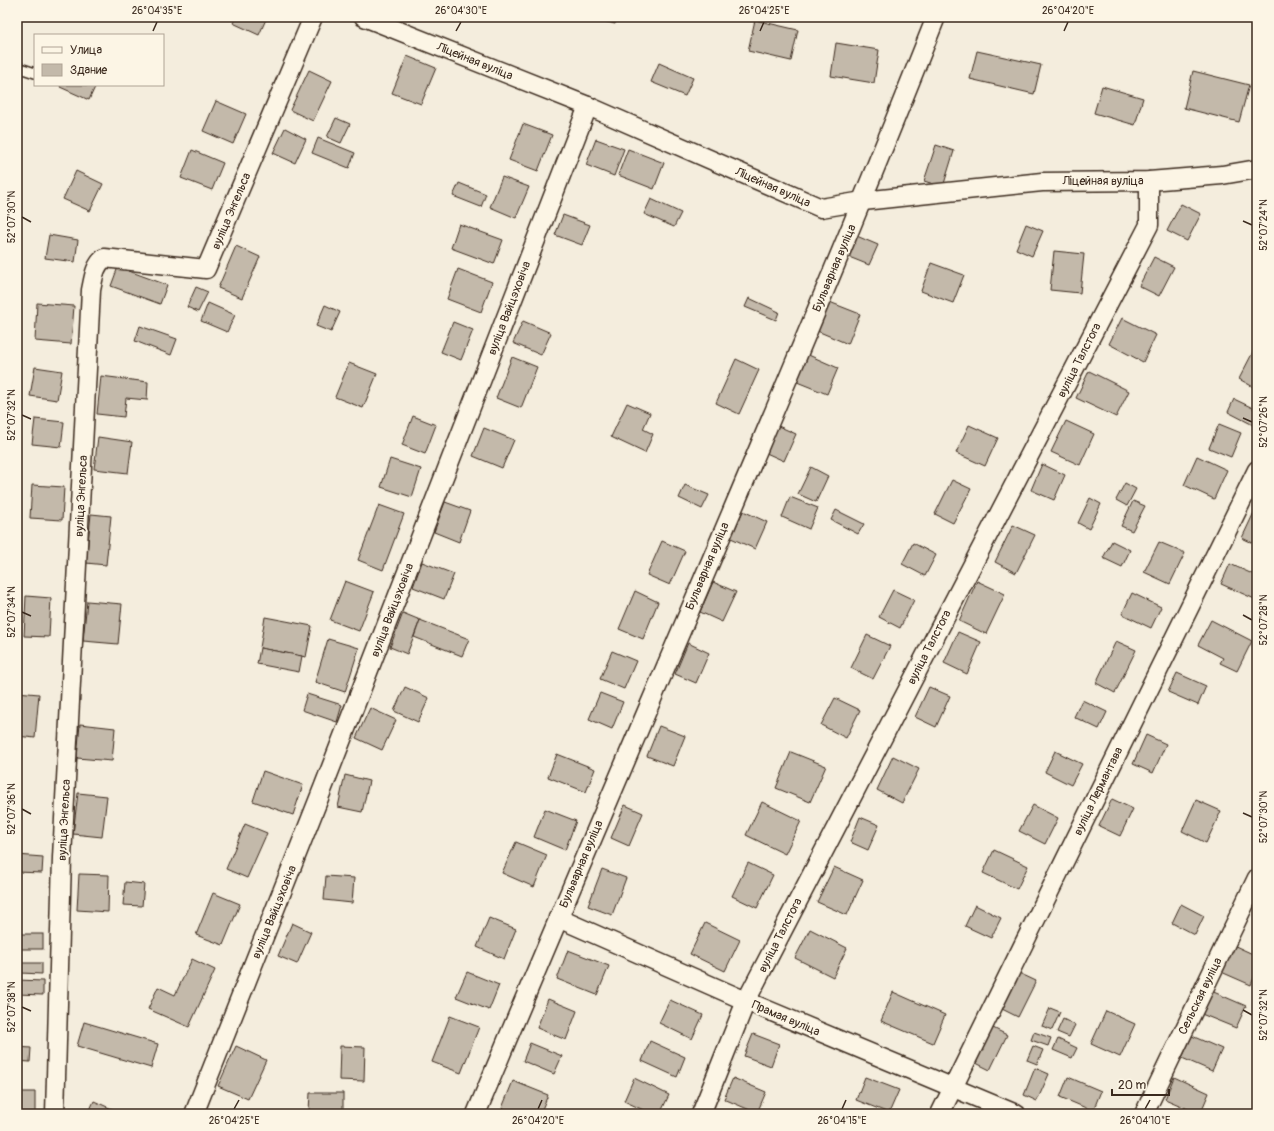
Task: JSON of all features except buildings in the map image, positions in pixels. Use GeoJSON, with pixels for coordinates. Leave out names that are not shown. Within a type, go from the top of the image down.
{"type":"FeatureCollection","features":[{"type":"Feature","properties":{"kind":"street","name":"вуліца Энгельса"},"geometry":{"type":"LineString","coordinates":[[55,1114],[62,858],[91,290],[95,272],[98,264],[104,258],[206,269],[313,17]]}},
{"type":"Feature","properties":{"kind":"street","name":"Ліцейная вуліца"},"geometry":{"type":"LineString","coordinates":[[364,17],[588,106],[821,208],[862,201],[1042,182],[1150,181],[1222,175],[1257,169]]}},
{"type":"Feature","properties":{"kind":"street","name":"Бульварная вуліца"},"geometry":{"type":"LineString","coordinates":[[476,1114],[862,201],[936,17]]}},
{"type":"Feature","properties":{"kind":"street","name":"вуліца Вайцэховіча"},"geometry":{"type":"LineString","coordinates":[[194,1114],[323,788],[588,106]]}},
{"type":"Feature","properties":{"kind":"street","name":"вуліца Талстога"},"geometry":{"type":"LineString","coordinates":[[701,1114],[746,1001],[1149,225],[1150,181]]}},
{"type":"Feature","properties":{"kind":"street","name":"вуліца Лермантава"},"geometry":{"type":"LineString","coordinates":[[940,1114],[1257,470]]}},
{"type":"Feature","properties":{"kind":"street","name":"Сельская вуліца"},"geometry":{"type":"LineString","coordinates":[[1144,1114],[1257,878]]}},
{"type":"Feature","properties":{"kind":"street","name":"Прамая вуліца"},"geometry":{"type":"LineString","coordinates":[[558,918],[746,1001],[1016,1114]]}},
{"type":"Feature","properties":{"kind":"lane"},"geometry":{"type":"LineString","coordinates":[[17,67],[34,73]]}}]}
